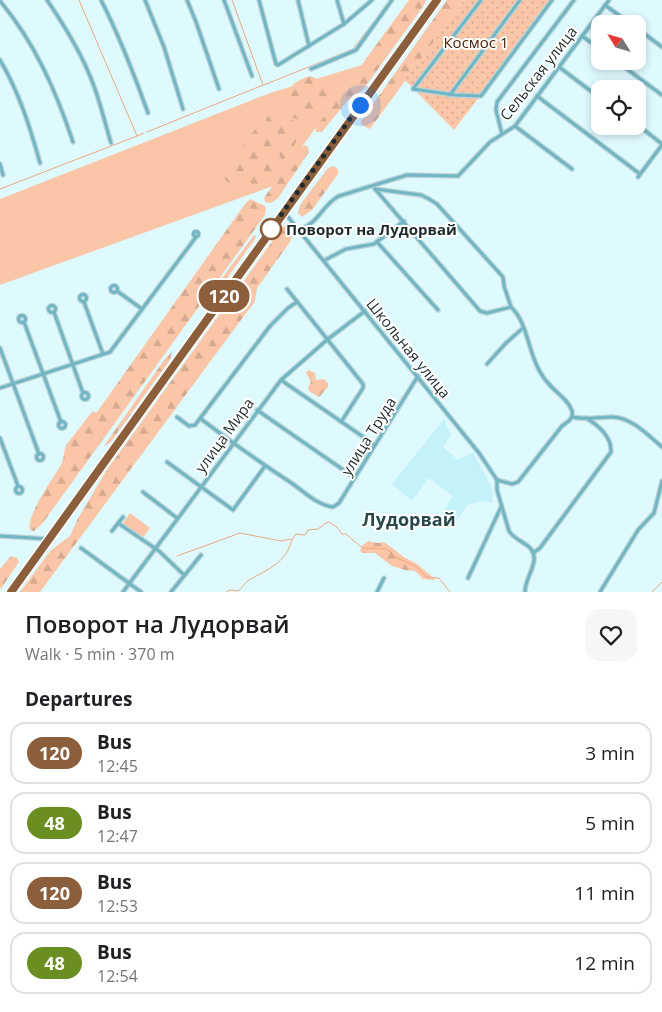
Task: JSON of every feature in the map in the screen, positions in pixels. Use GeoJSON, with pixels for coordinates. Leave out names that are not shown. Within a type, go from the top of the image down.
{"type":"FeatureCollection","features":[{"type":"Feature","properties":{"kind":"main road"},"geometry":{"type":"LineString","coordinates":[[11,592],[437,0]]}},
{"type":"Feature","properties":{"kind":"street"},"geometry":{"type":"LineString","coordinates":[[47,0],[77,48],[92,80],[111,144]]}},
{"type":"Feature","properties":{"kind":"street"},"geometry":{"type":"LineString","coordinates":[[101,0],[123,46],[148,113]]}},
{"type":"Feature","properties":{"kind":"street"},"geometry":{"type":"LineString","coordinates":[[145,0],[164,47],[183,109]]}},
{"type":"Feature","properties":{"kind":"street"},"geometry":{"type":"LineString","coordinates":[[187,0],[219,89]]}},
{"type":"Feature","properties":{"kind":"street"},"geometry":{"type":"LineString","coordinates":[[224,0],[252,76]]}},
{"type":"Feature","properties":{"kind":"street"},"geometry":{"type":"LineString","coordinates":[[259,0],[276,64],[280,65],[344,24],[372,0]]}},
{"type":"Feature","properties":{"kind":"street"},"geometry":{"type":"LineString","coordinates":[[298,0],[309,46]]}},
{"type":"Feature","properties":{"kind":"street"},"geometry":{"type":"LineString","coordinates":[[337,0],[344,24]]}},
{"type":"Feature","properties":{"kind":"street"},"geometry":{"type":"LineString","coordinates":[[311,69],[356,50],[392,0]]}},
{"type":"Feature","properties":{"kind":"street"},"geometry":{"type":"LineString","coordinates":[[481,0],[414,89],[450,95],[481,96],[552,0]]}},
{"type":"Feature","properties":{"kind":"street"},"geometry":{"type":"LineString","coordinates":[[450,95],[520,0]]}},
{"type":"Feature","properties":{"kind":"street","name":"Сельская улица"},"geometry":{"type":"LineString","coordinates":[[370,186],[407,175],[458,176],[490,142],[515,126],[609,0]]}},
{"type":"Feature","properties":{"kind":"street"},"geometry":{"type":"LineString","coordinates":[[0,1],[24,34],[41,63],[54,90],[73,142]]}},
{"type":"Feature","properties":{"kind":"street"},"geometry":{"type":"LineString","coordinates":[[502,134],[496,110],[497,102],[571,1]]}},
{"type":"Feature","properties":{"kind":"street"},"geometry":{"type":"LineString","coordinates":[[605,5],[619,15]]}},
{"type":"Feature","properties":{"kind":"street"},"geometry":{"type":"LineString","coordinates":[[646,35],[662,47]]}},
{"type":"Feature","properties":{"kind":"street"},"geometry":{"type":"LineString","coordinates":[[582,36],[591,42]]}},
{"type":"Feature","properties":{"kind":"street"},"geometry":{"type":"LineString","coordinates":[[0,60],[12,79],[25,113],[40,163]]}},
{"type":"Feature","properties":{"kind":"street"},"geometry":{"type":"LineString","coordinates":[[559,67],[591,91]]}},
{"type":"Feature","properties":{"kind":"street"},"geometry":{"type":"LineString","coordinates":[[629,70],[662,94]]}},
{"type":"Feature","properties":{"kind":"street"},"geometry":{"type":"LineString","coordinates":[[537,96],[639,175],[662,144],[646,132]]}},
{"type":"Feature","properties":{"kind":"street"},"geometry":{"type":"LineString","coordinates":[[515,126],[572,169]]}},
{"type":"Feature","properties":{"kind":"street"},"geometry":{"type":"LineString","coordinates":[[0,164],[3,175]]}},
{"type":"Feature","properties":{"kind":"street"},"geometry":{"type":"LineString","coordinates":[[300,229],[311,225],[336,197],[370,186],[404,221],[480,311],[487,313],[511,307]]}},
{"type":"Feature","properties":{"kind":"street"},"geometry":{"type":"LineString","coordinates":[[375,189],[420,194],[437,204],[503,277],[511,307],[523,328],[531,354],[549,384],[570,407],[572,417]]}},
{"type":"Feature","properties":{"kind":"street","name":"Школьная улица"},"geometry":{"type":"LineString","coordinates":[[284,211],[478,452],[497,480],[502,506],[511,534],[533,553]]}},
{"type":"Feature","properties":{"kind":"street"},"geometry":{"type":"LineString","coordinates":[[325,260],[346,249],[369,246],[378,242],[404,221]]}},
{"type":"Feature","properties":{"kind":"street"},"geometry":{"type":"LineString","coordinates":[[0,388],[110,352],[196,237]]}},
{"type":"Feature","properties":{"kind":"street"},"geometry":{"type":"LineString","coordinates":[[378,242],[438,310]]}},
{"type":"Feature","properties":{"kind":"street"},"geometry":{"type":"LineString","coordinates":[[287,289],[363,385],[341,422]]}},
{"type":"Feature","properties":{"kind":"street"},"geometry":{"type":"LineString","coordinates":[[117,291],[142,309]]}},
{"type":"Feature","properties":{"kind":"street"},"geometry":{"type":"LineString","coordinates":[[84,302],[103,354]]}},
{"type":"Feature","properties":{"kind":"street"},"geometry":{"type":"LineString","coordinates":[[177,417],[191,426],[201,419],[235,370],[270,326],[297,302]]}},
{"type":"Feature","properties":{"kind":"street","name":"улица Мира"},"geometry":{"type":"LineString","coordinates":[[123,592],[232,443],[281,380],[364,311]]}},
{"type":"Feature","properties":{"kind":"street"},"geometry":{"type":"LineString","coordinates":[[54,312],[83,393]]}},
{"type":"Feature","properties":{"kind":"street"},"geometry":{"type":"LineString","coordinates":[[24,322],[61,422]]}},
{"type":"Feature","properties":{"kind":"street"},"geometry":{"type":"LineString","coordinates":[[487,364],[523,328]]}},
{"type":"Feature","properties":{"kind":"street"},"geometry":{"type":"LineString","coordinates":[[0,348],[39,454]]}},
{"type":"Feature","properties":{"kind":"street","name":"улица Труда"},"geometry":{"type":"LineString","coordinates":[[265,466],[324,505],[335,506],[355,478],[418,376]]}},
{"type":"Feature","properties":{"kind":"street"},"geometry":{"type":"LineString","coordinates":[[281,380],[375,445]]}},
{"type":"Feature","properties":{"kind":"street"},"geometry":{"type":"LineString","coordinates":[[257,410],[355,478]]}},
{"type":"Feature","properties":{"kind":"street"},"geometry":{"type":"LineString","coordinates":[[572,417],[624,419],[662,447]]}},
{"type":"Feature","properties":{"kind":"street"},"geometry":{"type":"LineString","coordinates":[[497,480],[512,484],[518,482],[572,417]]}},
{"type":"Feature","properties":{"kind":"street"},"geometry":{"type":"LineString","coordinates":[[525,592],[526,583],[534,561],[533,553],[540,548],[611,452],[608,439],[597,424],[586,418]]}},
{"type":"Feature","properties":{"kind":"street"},"geometry":{"type":"LineString","coordinates":[[167,462],[233,510],[265,466],[201,419]]}},
{"type":"Feature","properties":{"kind":"street"},"geometry":{"type":"LineString","coordinates":[[0,438],[18,486]]}},
{"type":"Feature","properties":{"kind":"street"},"geometry":{"type":"LineString","coordinates":[[600,592],[638,530],[654,513],[662,480]]}},
{"type":"Feature","properties":{"kind":"street"},"geometry":{"type":"LineString","coordinates":[[143,492],[177,518]]}},
{"type":"Feature","properties":{"kind":"street"},"geometry":{"type":"LineString","coordinates":[[468,578],[502,506]]}},
{"type":"Feature","properties":{"kind":"street"},"geometry":{"type":"LineString","coordinates":[[112,531],[122,517]]}},
{"type":"Feature","properties":{"kind":"street"},"geometry":{"type":"LineString","coordinates":[[118,523],[155,548],[184,574]]}},
{"type":"Feature","properties":{"kind":"street"},"geometry":{"type":"LineString","coordinates":[[0,536],[48,539]]}},
{"type":"Feature","properties":{"kind":"street"},"geometry":{"type":"LineString","coordinates":[[80,548],[142,592]]}},
{"type":"Feature","properties":{"kind":"street"},"geometry":{"type":"LineString","coordinates":[[171,592],[201,555]]}},
{"type":"Feature","properties":{"kind":"street"},"geometry":{"type":"LineString","coordinates":[[377,592],[384,578]]}},
{"type":"Feature","properties":{"kind":"shaded area"},"geometry":{"type":"Polygon","coordinates":[[[444,419],[451,435],[443,447],[458,460],[473,452],[493,493],[492,503],[483,501],[467,505],[452,528],[437,521],[453,496],[429,478],[412,501],[392,484],[444,419]]]}},
{"type":"Feature","properties":{"kind":"green space"},"geometry":{"type":"Polygon","coordinates":[[[409,0],[426,0],[365,87],[348,100],[322,132],[316,132],[316,127],[409,0]]]}},
{"type":"Feature","properties":{"kind":"green space"},"geometry":{"type":"Polygon","coordinates":[[[447,0],[464,0],[370,129],[362,125],[361,121],[447,0]]]}},
{"type":"Feature","properties":{"kind":"green space","name":"Космос 1"},"geometry":{"type":"Polygon","coordinates":[[[464,0],[553,0],[454,130],[405,80],[464,0]]]}},
{"type":"Feature","properties":{"kind":"green space"},"geometry":{"type":"Polygon","coordinates":[[[362,65],[273,186],[0,285],[0,199],[270,93],[362,65]]]}},
{"type":"Feature","properties":{"kind":"green space"},"geometry":{"type":"Polygon","coordinates":[[[310,76],[319,80],[331,93],[327,101],[315,92],[293,102],[279,101],[294,84],[310,76]]]}},
{"type":"Feature","properties":{"kind":"green space"},"geometry":{"type":"Polygon","coordinates":[[[315,97],[325,104],[311,124],[288,116],[284,112],[315,97]]]}},
{"type":"Feature","properties":{"kind":"green space"},"geometry":{"type":"Polygon","coordinates":[[[271,115],[303,123],[308,127],[283,160],[265,122],[267,117],[271,115]]]}},
{"type":"Feature","properties":{"kind":"green space"},"geometry":{"type":"Polygon","coordinates":[[[261,126],[264,128],[275,149],[278,159],[277,167],[272,174],[263,172],[260,175],[260,180],[265,182],[260,188],[257,188],[249,181],[235,184],[228,183],[223,176],[226,167],[256,128],[261,126]]]}},
{"type":"Feature","properties":{"kind":"green space"},"geometry":{"type":"Polygon","coordinates":[[[305,145],[308,147],[309,152],[278,198],[271,203],[265,202],[264,198],[266,195],[300,148],[305,145]]]}},
{"type":"Feature","properties":{"kind":"green space"},"geometry":{"type":"Polygon","coordinates":[[[333,166],[338,169],[338,174],[312,210],[302,217],[298,213],[300,205],[328,168],[333,166]]]}},
{"type":"Feature","properties":{"kind":"green space"},"geometry":{"type":"Polygon","coordinates":[[[250,199],[265,206],[265,215],[42,524],[34,531],[30,530],[32,515],[61,465],[67,444],[91,413],[97,412],[250,199]]]}},
{"type":"Feature","properties":{"kind":"green space"},"geometry":{"type":"Polygon","coordinates":[[[286,225],[292,231],[291,240],[257,288],[255,301],[40,592],[20,592],[51,550],[70,536],[77,520],[106,471],[286,225]]]}},
{"type":"Feature","properties":{"kind":"green space"},"geometry":{"type":"Polygon","coordinates":[[[254,235],[256,236],[255,239],[209,304],[203,306],[204,302],[254,235]]]}},
{"type":"Feature","properties":{"kind":"green space"},"geometry":{"type":"Polygon","coordinates":[[[172,352],[170,360],[110,443],[104,446],[164,360],[172,352]]]}},
{"type":"Feature","properties":{"kind":"green space"},"geometry":{"type":"Polygon","coordinates":[[[308,370],[315,373],[316,380],[324,379],[328,383],[328,387],[319,397],[309,391],[308,388],[311,381],[306,373],[308,370]]]}},
{"type":"Feature","properties":{"kind":"green space"},"geometry":{"type":"Polygon","coordinates":[[[130,513],[150,528],[142,539],[122,524],[130,513]]]}},
{"type":"Feature","properties":{"kind":"green space"},"geometry":{"type":"Polygon","coordinates":[[[368,541],[384,542],[417,564],[436,580],[423,579],[415,571],[392,566],[375,553],[362,553],[360,550],[368,541]]]}},
{"type":"Feature","properties":{"kind":"green space"},"geometry":{"type":"Polygon","coordinates":[[[11,556],[17,558],[19,562],[0,590],[0,569],[11,556]]]}},
{"type":"Feature","properties":{"kind":"waterway"},"geometry":{"type":"LineString","coordinates":[[0,189],[137,136],[79,0]]}},
{"type":"Feature","properties":{"kind":"waterway"},"geometry":{"type":"LineString","coordinates":[[147,132],[263,85],[232,0]]}},
{"type":"Feature","properties":{"kind":"waterway"},"geometry":{"type":"LineString","coordinates":[[264,85],[353,49],[390,0]]}},
{"type":"Feature","properties":{"kind":"waterway"},"geometry":{"type":"LineString","coordinates":[[137,136],[144,133]]}},
{"type":"Feature","properties":{"kind":"waterway"},"geometry":{"type":"LineString","coordinates":[[226,592],[230,590],[238,591],[247,581],[277,563],[287,553],[296,534],[305,535],[308,530],[318,529],[329,522],[337,527],[342,534],[346,534],[360,546],[364,548],[387,549],[397,558],[417,567],[426,577],[439,578],[450,592]]}},
{"type":"Feature","properties":{"kind":"waterway"},"geometry":{"type":"LineString","coordinates":[[177,556],[240,533],[281,541],[291,539]]}},
{"type":"Feature","properties":{"kind":"waterway","name":"Лудорвай"},"geometry":{"type":"LineString","coordinates":[[652,592],[662,582]]}},
{"type":"Feature","properties":{"kind":"bus line","name":"120"},"geometry":{"type":"LineString","coordinates":[[11,592],[437,0]]}},
{"type":"Feature","properties":{"kind":"place","name":"Поворот на Лудорвай"},"geometry":{"type":"Point","coordinates":[271,229]}},
{"type":"Feature","properties":{"kind":"district","name":"Лудорвай"},"geometry":{"type":"Point","coordinates":[409,519]}},
{"type":"Feature","properties":{"kind":"route"},"geometry":{"type":"LineString","coordinates":[[271,229],[360,105]]}}]}
